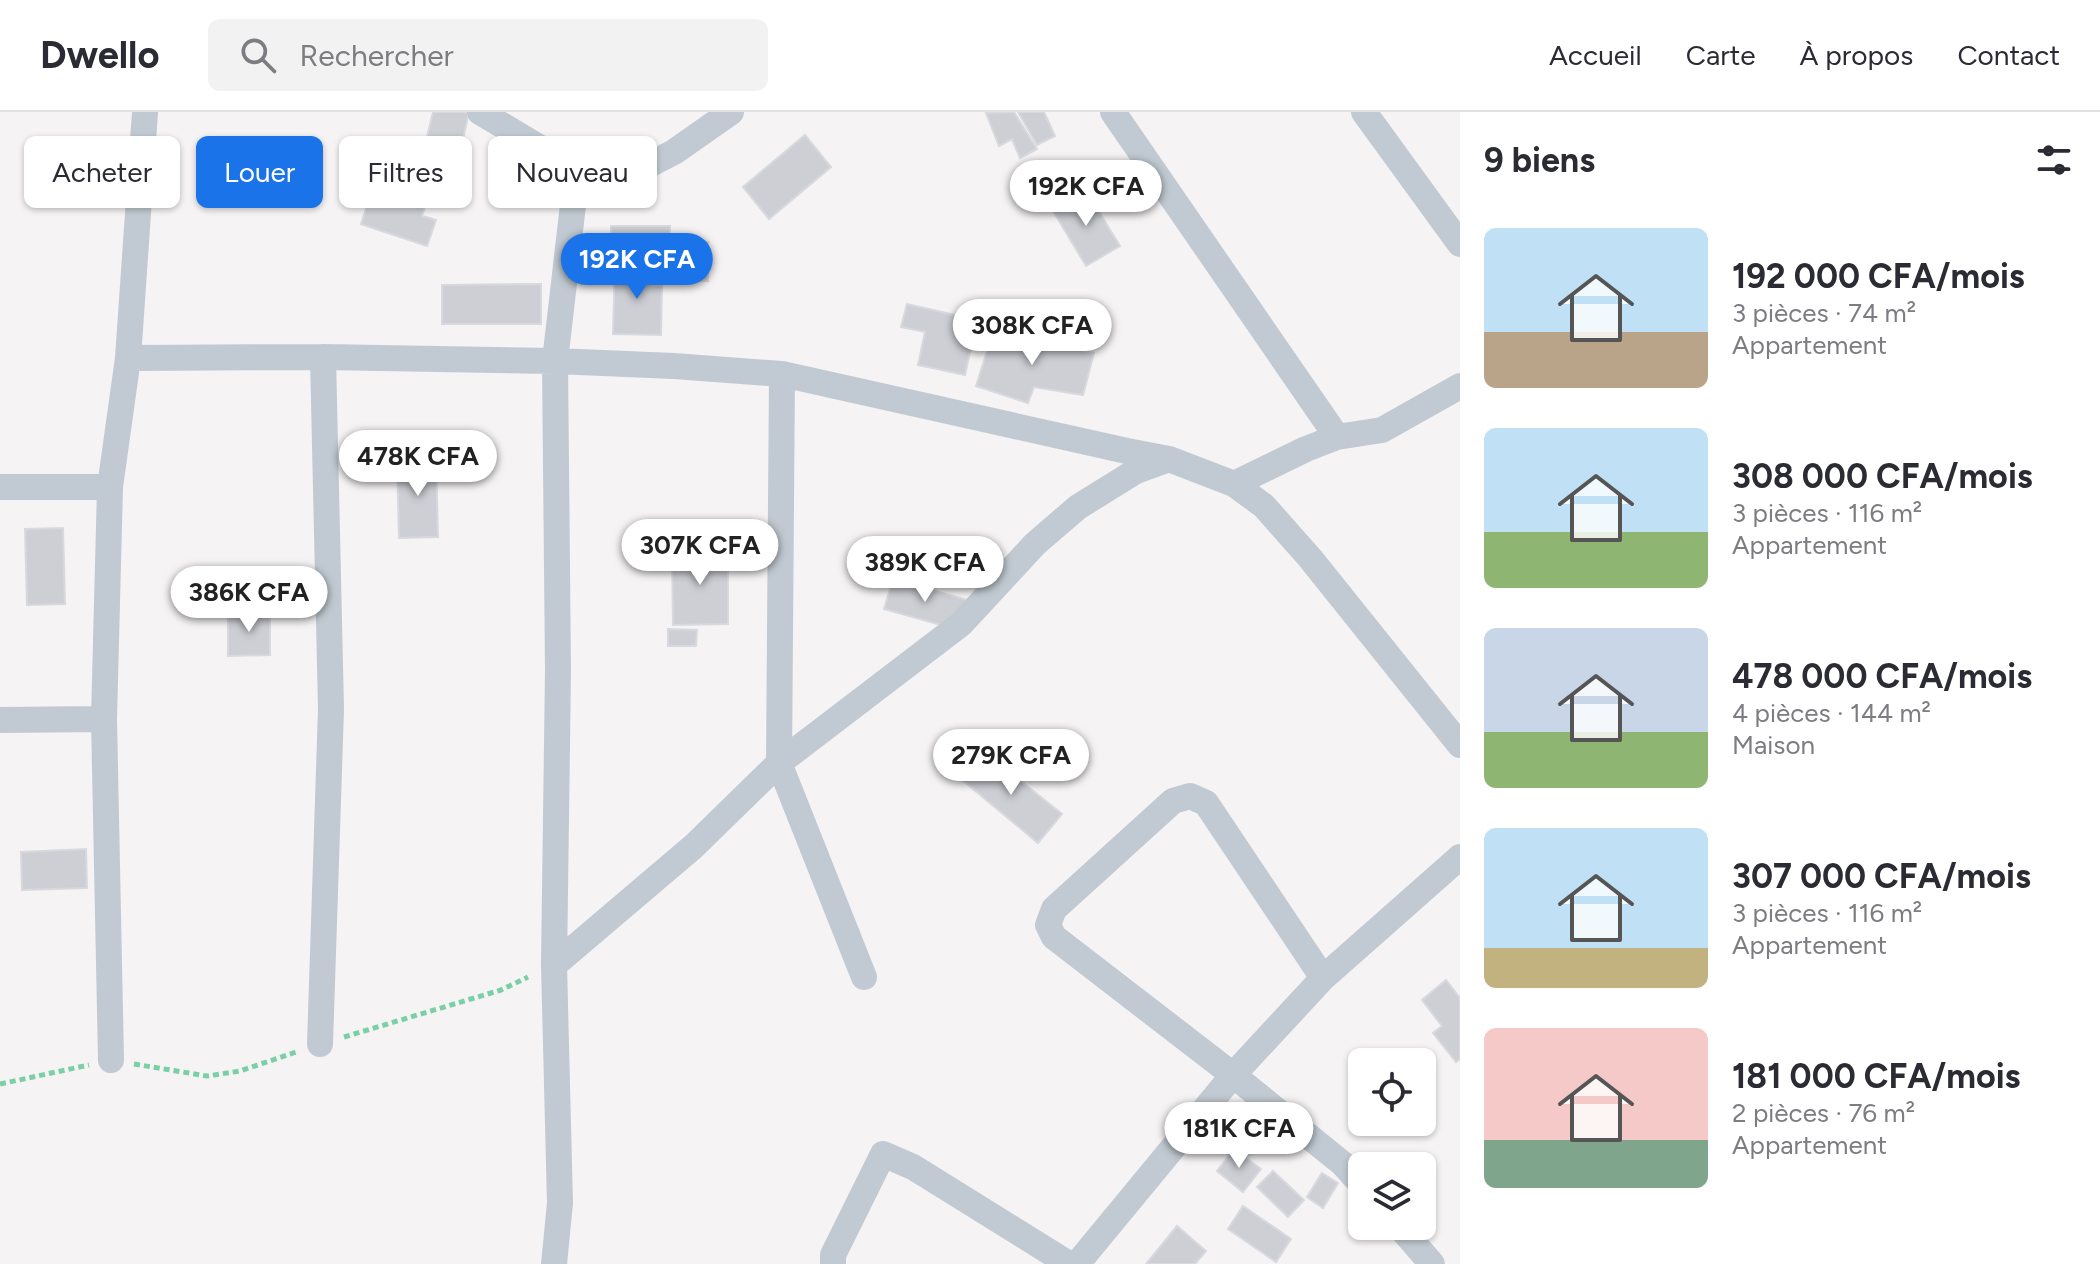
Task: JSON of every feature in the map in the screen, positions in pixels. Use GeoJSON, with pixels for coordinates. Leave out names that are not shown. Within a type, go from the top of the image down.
{"type":"FeatureCollection","features":[{"type":"Feature","properties":{"kind":"street"},"geometry":{"type":"LineString","coordinates":[[111,1060],[104,719],[110,487],[128,358],[145,112]]}},
{"type":"Feature","properties":{"kind":"street"},"geometry":{"type":"LineString","coordinates":[[480,112],[520,136]]}},
{"type":"Feature","properties":{"kind":"street"},"geometry":{"type":"LineString","coordinates":[[657,161],[731,112]]}},
{"type":"Feature","properties":{"kind":"street"},"geometry":{"type":"LineString","coordinates":[[1113,112],[1337,437]]}},
{"type":"Feature","properties":{"kind":"street"},"geometry":{"type":"LineString","coordinates":[[1364,112],[1460,244]]}},
{"type":"Feature","properties":{"kind":"street"},"geometry":{"type":"LineString","coordinates":[[554,1264],[560,1203],[554,965],[558,671],[555,361],[573,208]]}},
{"type":"Feature","properties":{"kind":"street"},"geometry":{"type":"LineString","coordinates":[[320,1044],[331,709],[323,357]]}},
{"type":"Feature","properties":{"kind":"street"},"geometry":{"type":"LineString","coordinates":[[128,358],[555,361],[782,374],[1169,459],[1234,484],[1264,506],[1301,547],[1460,745]]}},
{"type":"Feature","properties":{"kind":"street"},"geometry":{"type":"LineString","coordinates":[[782,374],[779,763],[864,977]]}},
{"type":"Feature","properties":{"kind":"street"},"geometry":{"type":"LineString","coordinates":[[1234,484],[1337,437],[1382,430],[1460,386]]}},
{"type":"Feature","properties":{"kind":"street"},"geometry":{"type":"LineString","coordinates":[[554,965],[694,846],[779,763],[961,624],[1035,544],[1078,507],[1136,471],[1169,459]]}},
{"type":"Feature","properties":{"kind":"street"},"geometry":{"type":"LineString","coordinates":[[0,487],[110,487]]}},
{"type":"Feature","properties":{"kind":"street"},"geometry":{"type":"LineString","coordinates":[[0,720],[104,719]]}},
{"type":"Feature","properties":{"kind":"street"},"geometry":{"type":"LineString","coordinates":[[1323,978],[1206,803],[1190,796],[1173,801],[1054,909],[1048,925],[1054,937],[1233,1075],[1348,1170]]}},
{"type":"Feature","properties":{"kind":"street"},"geometry":{"type":"LineString","coordinates":[[1077,1264],[1233,1075],[1323,978],[1460,857]]}},
{"type":"Feature","properties":{"kind":"street"},"geometry":{"type":"LineString","coordinates":[[833,1264],[833,1255],[883,1154],[913,1167],[1069,1264]]}},
{"type":"Feature","properties":{"kind":"street"},"geometry":{"type":"LineString","coordinates":[[1411,1240],[1432,1264]]}},
{"type":"Feature","properties":{"kind":"path"},"geometry":{"type":"LineString","coordinates":[[0,1084],[111,1060],[207,1076],[240,1071],[501,990],[554,965]]}},
{"type":"Feature","properties":{"kind":"building"},"geometry":{"type":"Polygon","coordinates":[[[433,112],[469,112],[464,136],[427,136],[433,112]]]}},
{"type":"Feature","properties":{"kind":"building"},"geometry":{"type":"Polygon","coordinates":[[[1014,112],[1037,149],[1020,158],[1012,139],[999,146],[986,113],[1014,112]]]}},
{"type":"Feature","properties":{"kind":"building"},"geometry":{"type":"Polygon","coordinates":[[[1018,112],[1044,112],[1055,136],[1037,145],[1018,112]]]}},
{"type":"Feature","properties":{"kind":"building"},"geometry":{"type":"Polygon","coordinates":[[[805,135],[831,167],[769,219],[743,187],[805,135]]]}},
{"type":"Feature","properties":{"kind":"building"},"geometry":{"type":"Polygon","coordinates":[[[1085,189],[1120,246],[1086,266],[1052,209],[1085,189]]]}},
{"type":"Feature","properties":{"kind":"building"},"geometry":{"type":"Polygon","coordinates":[[[366,208],[425,208],[422,216],[436,220],[427,246],[361,224],[366,208]]]}},
{"type":"Feature","properties":{"kind":"building"},"geometry":{"type":"Polygon","coordinates":[[[611,226],[670,226],[669,260],[611,260],[611,226]]]}},
{"type":"Feature","properties":{"kind":"building"},"geometry":{"type":"Polygon","coordinates":[[[672,241],[708,242],[708,281],[672,280],[672,241]]]}},
{"type":"Feature","properties":{"kind":"building"},"geometry":{"type":"Polygon","coordinates":[[[615,264],[652,265],[652,285],[662,285],[661,335],[613,334],[615,264]]]}},
{"type":"Feature","properties":{"kind":"building"},"geometry":{"type":"Polygon","coordinates":[[[541,284],[541,324],[442,324],[442,285],[541,284]]]}},
{"type":"Feature","properties":{"kind":"building"},"geometry":{"type":"Polygon","coordinates":[[[907,304],[977,320],[965,375],[918,365],[925,332],[901,327],[907,304]]]}},
{"type":"Feature","properties":{"kind":"building"},"geometry":{"type":"Polygon","coordinates":[[[994,329],[1094,353],[1083,395],[1034,387],[1028,403],[976,386],[994,329]]]}},
{"type":"Feature","properties":{"kind":"building"},"geometry":{"type":"Polygon","coordinates":[[[436,458],[438,537],[399,538],[397,459],[436,458]]]}},
{"type":"Feature","properties":{"kind":"building"},"geometry":{"type":"Polygon","coordinates":[[[63,528],[65,604],[27,605],[25,529],[63,528]]]}},
{"type":"Feature","properties":{"kind":"building"},"geometry":{"type":"Polygon","coordinates":[[[908,540],[998,560],[991,591],[901,571],[908,540]]]}},
{"type":"Feature","properties":{"kind":"building"},"geometry":{"type":"Polygon","coordinates":[[[672,550],[728,550],[728,624],[673,625],[672,550]]]}},
{"type":"Feature","properties":{"kind":"building"},"geometry":{"type":"Polygon","coordinates":[[[893,579],[974,602],[948,627],[884,609],[893,579]]]}},
{"type":"Feature","properties":{"kind":"building"},"geometry":{"type":"Polygon","coordinates":[[[270,613],[270,655],[228,656],[228,614],[270,613]]]}},
{"type":"Feature","properties":{"kind":"building"},"geometry":{"type":"Polygon","coordinates":[[[668,629],[697,630],[696,646],[668,646],[668,629]]]}},
{"type":"Feature","properties":{"kind":"building"},"geometry":{"type":"Polygon","coordinates":[[[983,751],[1062,814],[1038,843],[961,779],[983,751]]]}},
{"type":"Feature","properties":{"kind":"building"},"geometry":{"type":"Polygon","coordinates":[[[86,849],[87,888],[22,890],[21,852],[86,849]]]}},
{"type":"Feature","properties":{"kind":"building"},"geometry":{"type":"Polygon","coordinates":[[[1446,980],[1460,998],[1460,1059],[1456,1062],[1433,1033],[1442,1026],[1422,1000],[1446,980]]]}},
{"type":"Feature","properties":{"kind":"building"},"geometry":{"type":"Polygon","coordinates":[[[1234,1149],[1261,1169],[1243,1192],[1217,1171],[1234,1149]]]}},
{"type":"Feature","properties":{"kind":"building"},"geometry":{"type":"Polygon","coordinates":[[[1273,1171],[1304,1200],[1288,1217],[1257,1187],[1273,1171]]]}},
{"type":"Feature","properties":{"kind":"building"},"geometry":{"type":"Polygon","coordinates":[[[1322,1173],[1338,1183],[1323,1208],[1307,1197],[1322,1173]]]}},
{"type":"Feature","properties":{"kind":"building"},"geometry":{"type":"Polygon","coordinates":[[[1243,1206],[1291,1239],[1276,1262],[1228,1229],[1243,1206]]]}},
{"type":"Feature","properties":{"kind":"building"},"geometry":{"type":"Polygon","coordinates":[[[1177,1226],[1206,1251],[1195,1264],[1146,1264],[1177,1226]]]}}]}
